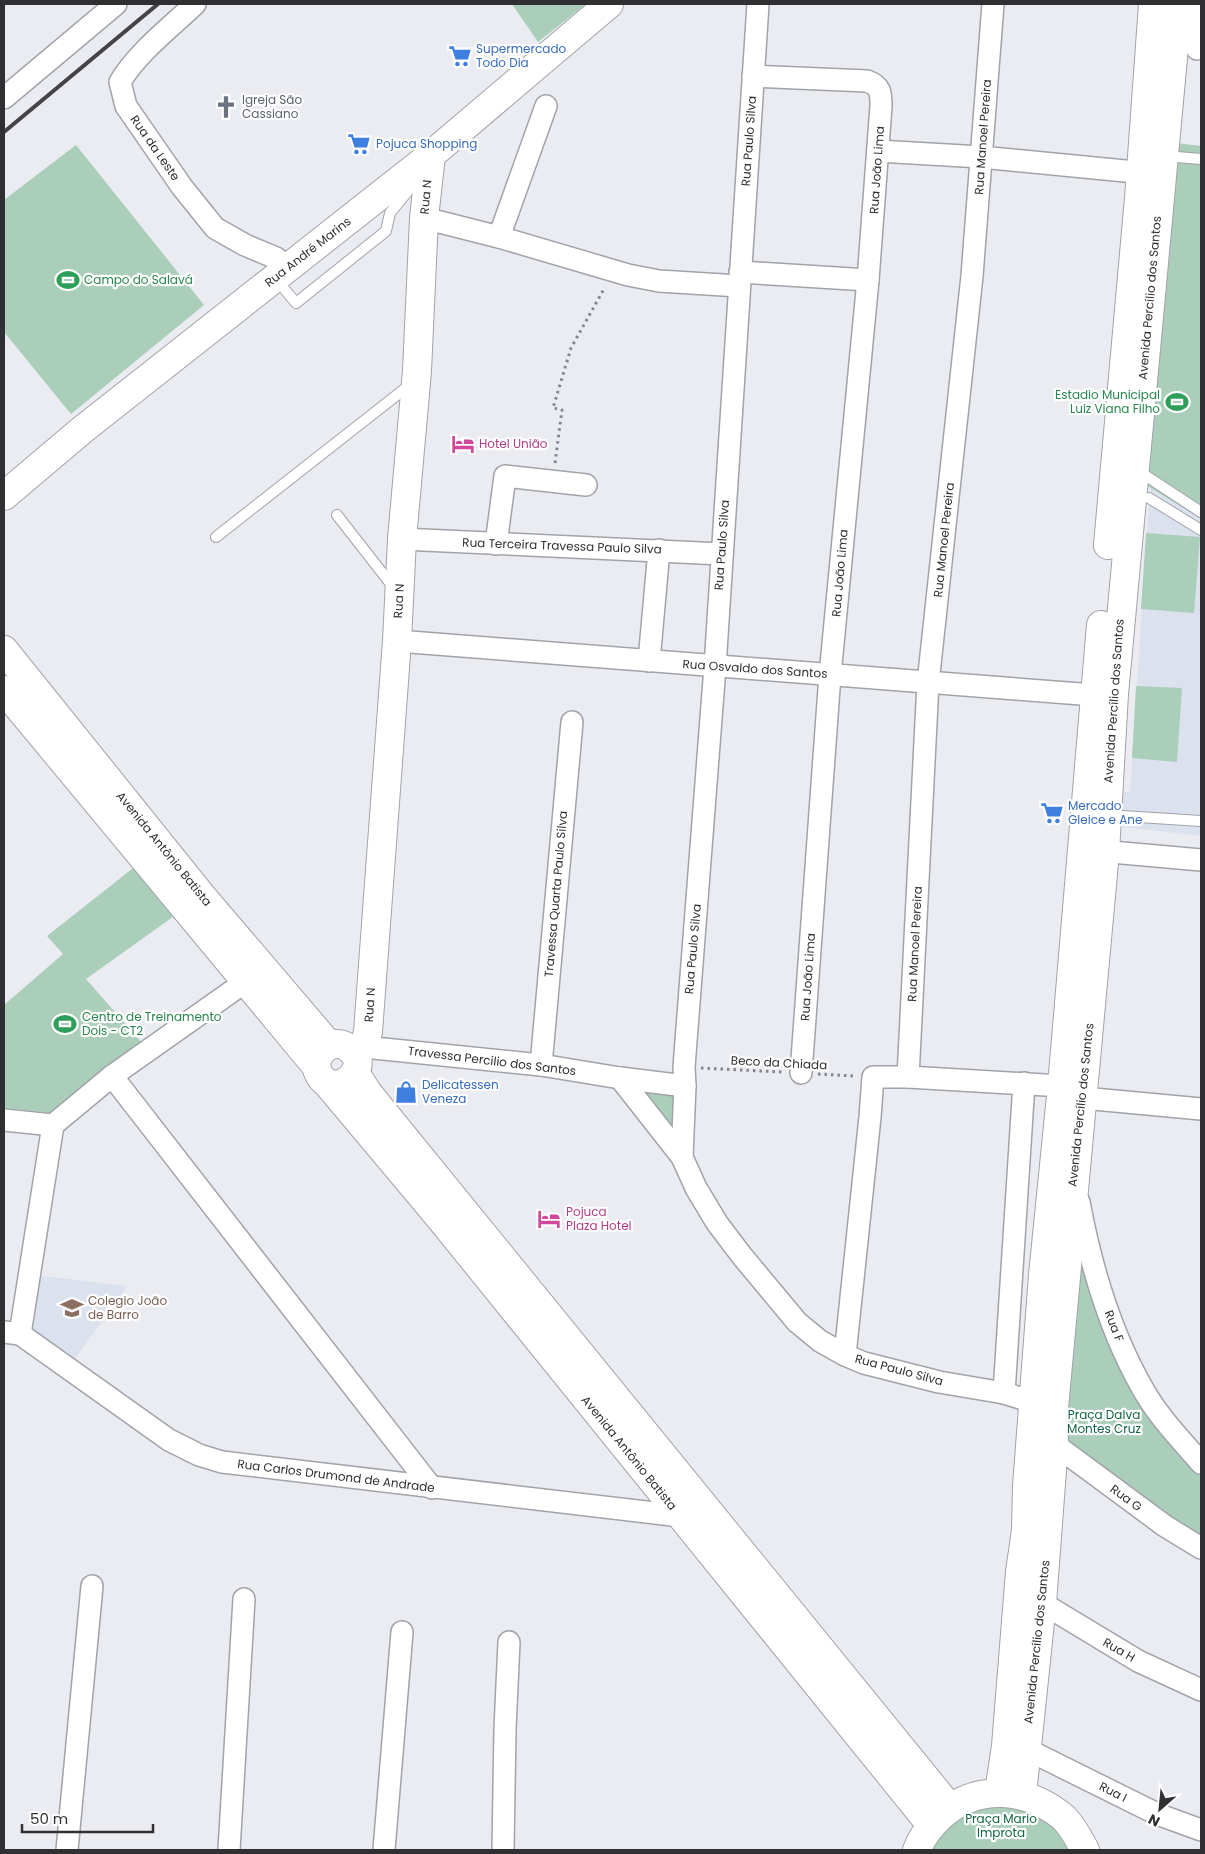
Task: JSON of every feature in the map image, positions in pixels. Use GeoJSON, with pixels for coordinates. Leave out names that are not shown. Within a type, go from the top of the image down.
{"type":"FeatureCollection","features":[{"type":"Feature","properties":{"kind":"street"},"geometry":{"type":"LineString","coordinates":[[4,98],[116,4]]}},
{"type":"Feature","properties":{"kind":"street","name":"Rua da Leste"},"geometry":{"type":"LineString","coordinates":[[195,4],[141,55],[123,77],[120,82],[126,106],[182,187],[215,228],[245,245],[276,258],[281,273]]}},
{"type":"Feature","properties":{"kind":"street","name":"Rua André Marins"},"geometry":{"type":"LineString","coordinates":[[4,496],[90,424],[281,273],[414,198],[431,155],[609,4]]}},
{"type":"Feature","properties":{"kind":"street","name":"Rua Paulo Silva"},"geometry":{"type":"LineString","coordinates":[[682,1156],[684,1077],[715,667],[758,4]]}},
{"type":"Feature","properties":{"kind":"street","name":"Rua Manoel Pereira"},"geometry":{"type":"LineString","coordinates":[[908,1077],[928,683],[972,276],[993,4]]}},
{"type":"Feature","properties":{"kind":"street"},"geometry":{"type":"LineString","coordinates":[[1172,36],[1201,10]]}},
{"type":"Feature","properties":{"kind":"street","name":"Avenida Percílio dos Santos"},"geometry":{"type":"LineString","coordinates":[[1010,1793],[1016,1748],[1038,1487],[1046,1437],[1065,1167],[1094,851],[1104,694],[1155,168],[1172,36]]}},
{"type":"Feature","properties":{"kind":"street","name":"Rua João Lima"},"geometry":{"type":"LineString","coordinates":[[753,76],[867,81],[877,86],[881,92],[868,280],[830,675],[801,1073]]}},
{"type":"Feature","properties":{"kind":"street"},"geometry":{"type":"LineString","coordinates":[[499,237],[546,106]]}},
{"type":"Feature","properties":{"kind":"street"},"geometry":{"type":"LineString","coordinates":[[878,151],[1155,168]]}},
{"type":"Feature","properties":{"kind":"street","name":"Avenida Percílio dos Santos"},"geometry":{"type":"LineString","coordinates":[[1120,521],[1134,468],[1155,168]]}},
{"type":"Feature","properties":{"kind":"street"},"geometry":{"type":"LineString","coordinates":[[414,198],[499,237],[614,271],[659,281],[740,279],[868,280]]}},
{"type":"Feature","properties":{"kind":"street","name":"Rua N"},"geometry":{"type":"LineString","coordinates":[[341,1061],[368,1032],[397,641],[402,540],[416,381],[414,198]]}},
{"type":"Feature","properties":{"kind":"street"},"geometry":{"type":"LineString","coordinates":[[496,544],[505,476],[586,485]]}},
{"type":"Feature","properties":{"kind":"street","name":"Rua Terceira Travessa Paulo Silva"},"geometry":{"type":"LineString","coordinates":[[402,540],[722,554]]}},
{"type":"Feature","properties":{"kind":"street"},"geometry":{"type":"LineString","coordinates":[[649,661],[659,550]]}},
{"type":"Feature","properties":{"kind":"street","name":"Rua Osvaldo dos Santos"},"geometry":{"type":"LineString","coordinates":[[397,641],[928,683],[1104,694]]}},
{"type":"Feature","properties":{"kind":"street","name":"Avenida Antônio Batista"},"geometry":{"type":"LineString","coordinates":[[4,650],[193,902],[245,982],[341,1061]]}},
{"type":"Feature","properties":{"kind":"street","name":"Avenida Antônio Batista"},"geometry":{"type":"LineString","coordinates":[[4,690],[193,902],[341,1061],[368,1093],[690,1509],[941,1816]]}},
{"type":"Feature","properties":{"kind":"street","name":"Avenida Percílio dos Santos"},"geometry":{"type":"LineString","coordinates":[[1094,851],[1106,815],[1104,694]]}},
{"type":"Feature","properties":{"kind":"street","name":"Travessa Quarta Paulo Silva"},"geometry":{"type":"LineString","coordinates":[[541,1065],[572,722]]}},
{"type":"Feature","properties":{"kind":"street"},"geometry":{"type":"LineString","coordinates":[[1094,851],[1201,860]]}},
{"type":"Feature","properties":{"kind":"street"},"geometry":{"type":"LineString","coordinates":[[12,1333],[53,1125],[112,1076],[245,982]]}},
{"type":"Feature","properties":{"kind":"street","name":"Travessa Percilio dos Santos"},"geometry":{"type":"LineString","coordinates":[[341,1061],[541,1065],[620,1078]]}},
{"type":"Feature","properties":{"kind":"street"},"geometry":{"type":"LineString","coordinates":[[112,1076],[432,1488]]}},
{"type":"Feature","properties":{"kind":"street"},"geometry":{"type":"LineString","coordinates":[[620,1078],[684,1077]]}},
{"type":"Feature","properties":{"kind":"street"},"geometry":{"type":"LineString","coordinates":[[845,1356],[873,1077],[1024,1083],[1072,1092],[1201,1109]]}},
{"type":"Feature","properties":{"kind":"street","name":"Rua Paulo Silva"},"geometry":{"type":"LineString","coordinates":[[620,1078],[682,1156],[696,1188],[717,1223],[765,1285],[797,1322],[820,1341],[845,1356],[864,1363],[939,1382],[1004,1394],[1033,1402]]}},
{"type":"Feature","properties":{"kind":"street"},"geometry":{"type":"LineString","coordinates":[[1004,1394],[1024,1083]]}},
{"type":"Feature","properties":{"kind":"street"},"geometry":{"type":"LineString","coordinates":[[4,1120],[53,1125]]}},
{"type":"Feature","properties":{"kind":"street","name":"Avenida Percílio dos Santos"},"geometry":{"type":"LineString","coordinates":[[1046,1437],[1033,1402],[1043,1275],[1065,1167]]}},
{"type":"Feature","properties":{"kind":"street","name":"Rua F"},"geometry":{"type":"LineString","coordinates":[[1065,1167],[1109,1314],[1124,1351],[1144,1392],[1175,1434],[1201,1463]]}},
{"type":"Feature","properties":{"kind":"street","name":"Rua Carlos Drumond de Andrade"},"geometry":{"type":"LineString","coordinates":[[12,1333],[169,1440],[199,1455],[222,1462],[432,1488],[690,1509]]}},
{"type":"Feature","properties":{"kind":"street","name":"Rua G"},"geometry":{"type":"LineString","coordinates":[[1046,1437],[1165,1526],[1201,1548]]}},
{"type":"Feature","properties":{"kind":"street","name":"Avenida Percílio dos Santos"},"geometry":{"type":"LineString","coordinates":[[1016,1748],[1042,1602],[1032,1573]]}},
{"type":"Feature","properties":{"kind":"street"},"geometry":{"type":"LineString","coordinates":[[67,1850],[92,1586]]}},
{"type":"Feature","properties":{"kind":"street"},"geometry":{"type":"LineString","coordinates":[[229,1850],[244,1599]]}},
{"type":"Feature","properties":{"kind":"street","name":"Rua H"},"geometry":{"type":"LineString","coordinates":[[1042,1602],[1138,1661],[1201,1690]]}},
{"type":"Feature","properties":{"kind":"street"},"geometry":{"type":"LineString","coordinates":[[384,1850],[402,1632]]}},
{"type":"Feature","properties":{"kind":"street"},"geometry":{"type":"LineString","coordinates":[[503,1850],[509,1642]]}},
{"type":"Feature","properties":{"kind":"street","name":"Rua I"},"geometry":{"type":"LineString","coordinates":[[1016,1748],[1157,1814],[1201,1830]]}},
{"type":"Feature","properties":{"kind":"street"},"geometry":{"type":"LineString","coordinates":[[917,1850],[920,1841],[941,1816],[965,1799],[982,1794],[1010,1793],[1050,1808],[1065,1819],[1085,1850]]}},
{"type":"Feature","properties":{"kind":"lane"},"geometry":{"type":"LineString","coordinates":[[1155,168],[1201,158]]}},
{"type":"Feature","properties":{"kind":"lane"},"geometry":{"type":"LineString","coordinates":[[281,273],[296,303],[386,231],[390,213],[414,198]]}},
{"type":"Feature","properties":{"kind":"lane"},"geometry":{"type":"LineString","coordinates":[[216,537],[416,381]]}},
{"type":"Feature","properties":{"kind":"lane"},"geometry":{"type":"LineString","coordinates":[[1134,468],[1201,512]]}},
{"type":"Feature","properties":{"kind":"lane"},"geometry":{"type":"LineString","coordinates":[[1149,498],[1201,530]]}},
{"type":"Feature","properties":{"kind":"lane"},"geometry":{"type":"LineString","coordinates":[[337,515],[399,594]]}},
{"type":"Feature","properties":{"kind":"lane"},"geometry":{"type":"LineString","coordinates":[[1106,815],[1201,821]]}},
{"type":"Feature","properties":{"kind":"path"},"geometry":{"type":"LineString","coordinates":[[552,482],[562,410],[553,408],[571,348],[614,271]]}},
{"type":"Feature","properties":{"kind":"path","name":"Beco da Chiada"},"geometry":{"type":"LineString","coordinates":[[684,1077],[801,1073],[873,1077]]}},
{"type":"Feature","properties":{"kind":"shaded area"},"geometry":{"type":"Polygon","coordinates":[[[1150,487],[1201,519],[1201,836],[1116,826],[1118,792],[1130,792],[1150,487]]]}},
{"type":"Feature","properties":{"kind":"shaded area","name":"Colegio João de Barro"},"geometry":{"type":"Polygon","coordinates":[[[36,1275],[127,1286],[75,1359],[29,1330],[36,1275]]]}},
{"type":"Feature","properties":{"kind":"green space"},"geometry":{"type":"Polygon","coordinates":[[[512,4],[586,4],[538,42],[512,4]]]}},
{"type":"Feature","properties":{"kind":"green space","name":"Estadio Municipal Luiz Viana Filho"},"geometry":{"type":"Polygon","coordinates":[[[1176,143],[1201,146],[1201,519],[1146,485],[1176,143]]]}},
{"type":"Feature","properties":{"kind":"green space"},"geometry":{"type":"Polygon","coordinates":[[[76,145],[204,305],[71,414],[4,332],[4,200],[76,145]]]}},
{"type":"Feature","properties":{"kind":"green space"},"geometry":{"type":"Polygon","coordinates":[[[1146,533],[1200,537],[1194,613],[1141,609],[1146,533]]]}},
{"type":"Feature","properties":{"kind":"green space"},"geometry":{"type":"Polygon","coordinates":[[[1136,686],[1182,688],[1177,762],[1132,758],[1136,686]]]}},
{"type":"Feature","properties":{"kind":"green space","name":"Centro de Treinamento Dois - CT2"},"geometry":{"type":"Polygon","coordinates":[[[137,865],[177,914],[86,979],[143,1044],[55,1113],[4,1108],[4,1005],[63,954],[47,936],[137,865]]]}},
{"type":"Feature","properties":{"kind":"green space"},"geometry":{"type":"Polygon","coordinates":[[[634,1089],[673,1096],[675,1129],[634,1089]]]}},
{"type":"Feature","properties":{"kind":"green space","name":"Praça Dalva Montes Cruz"},"geometry":{"type":"Polygon","coordinates":[[[1076,1240],[1107,1340],[1133,1393],[1149,1419],[1201,1477],[1201,1540],[1066,1444],[1062,1432],[1076,1240]]]}},
{"type":"Feature","properties":{"kind":"green space","name":"Praça Mario Improta"},"geometry":{"type":"Polygon","coordinates":[[[982,1803],[1021,1805],[1058,1826],[1074,1850],[928,1850],[936,1836],[982,1803]]]}},
{"type":"Feature","properties":{"kind":"railway"},"geometry":{"type":"LineString","coordinates":[[4,132],[158,4]]}},
{"type":"Feature","properties":{"kind":"place","name":"Supermercado Todo Dia"},"geometry":{"type":"Point","coordinates":[460,56]}},
{"type":"Feature","properties":{"kind":"place","name":"Igreja São Cassiano"},"geometry":{"type":"Point","coordinates":[226,107]}},
{"type":"Feature","properties":{"kind":"place","name":"Pojuca Shopping"},"geometry":{"type":"Point","coordinates":[359,144]}},
{"type":"Feature","properties":{"kind":"place","name":"Campo do Salavá"},"geometry":{"type":"Point","coordinates":[68,280]}},
{"type":"Feature","properties":{"kind":"place","name":"Estadio Municipal Luiz Viana Filho"},"geometry":{"type":"Point","coordinates":[1177,402]}},
{"type":"Feature","properties":{"kind":"place","name":"Hotel União"},"geometry":{"type":"Point","coordinates":[463,444]}},
{"type":"Feature","properties":{"kind":"place","name":"Mercado Gleice e Ane"},"geometry":{"type":"Point","coordinates":[1052,813]}},
{"type":"Feature","properties":{"kind":"place","name":"Centro de Treinamento Dois - CT2"},"geometry":{"type":"Point","coordinates":[65,1024]}},
{"type":"Feature","properties":{"kind":"place","name":"Delicatessen Veneza"},"geometry":{"type":"Point","coordinates":[406,1092]}},
{"type":"Feature","properties":{"kind":"place","name":"Pojuca Plaza Hotel"},"geometry":{"type":"Point","coordinates":[549,1219]}},
{"type":"Feature","properties":{"kind":"place","name":"Colegio João de Barro"},"geometry":{"type":"Point","coordinates":[72,1308]}}]}
